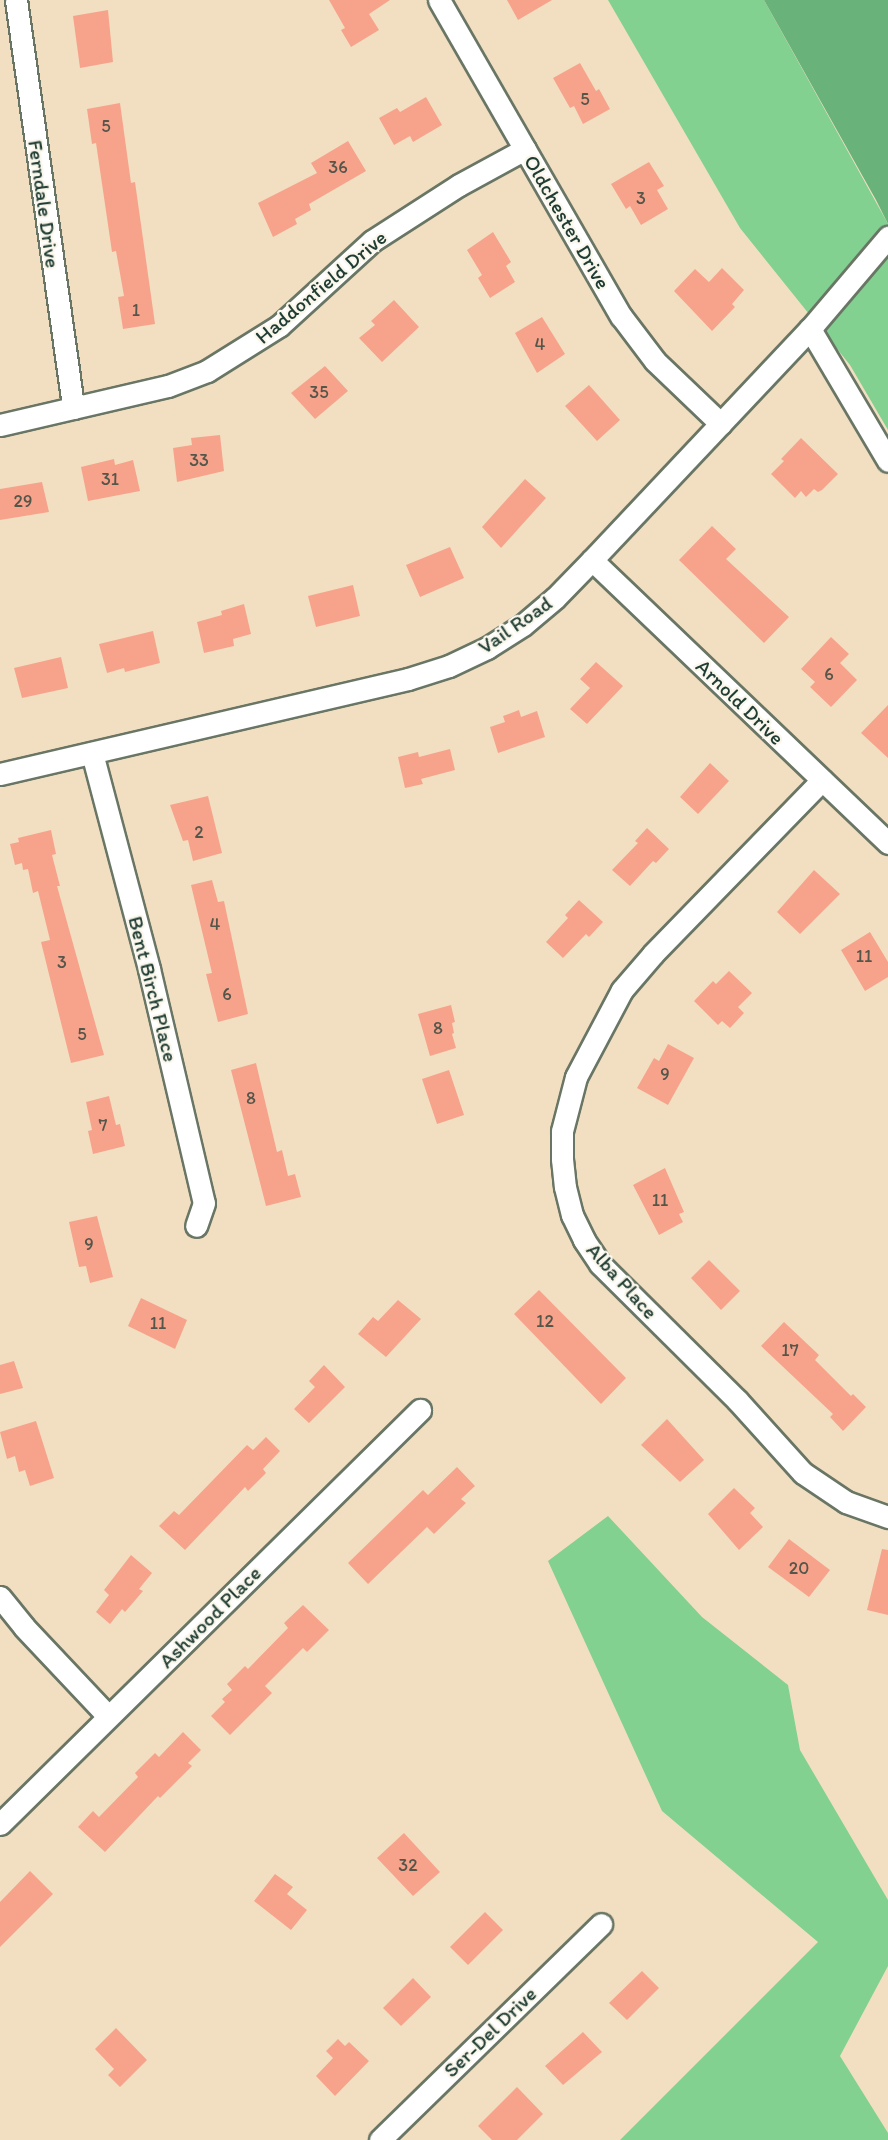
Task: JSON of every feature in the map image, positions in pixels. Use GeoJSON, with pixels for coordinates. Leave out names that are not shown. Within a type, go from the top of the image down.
{"type":"FeatureCollection","features":[{"type":"Feature","properties":{"kind":"street","name":"Ferndale Drive"},"geometry":{"type":"LineString","coordinates":[[16,0],[74,408]]}},
{"type":"Feature","properties":{"kind":"street","name":"Oldchester Drive"},"geometry":{"type":"LineString","coordinates":[[439,0],[621,316],[641,344],[721,424]]}},
{"type":"Feature","properties":{"kind":"street","name":"Haddonfield Drive"},"geometry":{"type":"LineString","coordinates":[[0,425],[168,386],[207,371],[244,350],[279,326],[372,241],[459,185],[525,149]]}},
{"type":"Feature","properties":{"kind":"street","name":"Vail Road"},"geometry":{"type":"LineString","coordinates":[[0,774],[408,679],[449,666],[487,648],[523,625],[555,598],[810,330],[888,237]]}},
{"type":"Feature","properties":{"kind":"street"},"geometry":{"type":"LineString","coordinates":[[810,330],[888,461]]}},
{"type":"Feature","properties":{"kind":"street","name":"Arnold Drive"},"geometry":{"type":"LineString","coordinates":[[592,560],[888,843]]}},
{"type":"Feature","properties":{"kind":"street","name":"Bent Birch Place"},"geometry":{"type":"LineString","coordinates":[[92,753],[149,969],[204,1203],[196,1226]]}},
{"type":"Feature","properties":{"kind":"street","name":"Alba Place"},"geometry":{"type":"LineString","coordinates":[[822,780],[653,954],[622,990],[576,1077],[562,1131],[562,1159],[565,1187],[572,1215],[584,1240],[600,1264],[737,1400],[803,1473],[846,1502],[888,1517]]}},
{"type":"Feature","properties":{"kind":"street","name":"Ashwood Place"},"geometry":{"type":"LineString","coordinates":[[0,1824],[420,1410]]}},
{"type":"Feature","properties":{"kind":"street"},"geometry":{"type":"LineString","coordinates":[[0,1597],[24,1627],[108,1716]]}},
{"type":"Feature","properties":{"kind":"street","name":"Ser-Del Drive"},"geometry":{"type":"LineString","coordinates":[[380,2140],[601,1924]]}},
{"type":"Feature","properties":{"kind":"green space"},"geometry":{"type":"Polygon","coordinates":[[[608,0],[764,0],[888,224],[888,430],[850,365],[740,228],[608,0]]]}},
{"type":"Feature","properties":{"kind":"green space"},"geometry":{"type":"Polygon","coordinates":[[[764,0],[888,0],[888,224],[876,200],[764,0]]]}},
{"type":"Feature","properties":{"kind":"green space"},"geometry":{"type":"Polygon","coordinates":[[[608,1516],[702,1617],[788,1685],[800,1750],[888,1900],[888,1966],[840,2056],[888,2133],[888,2140],[620,2140],[818,1942],[662,1811],[548,1561],[608,1516]]]}},
{"type":"Feature","properties":{"kind":"building"},"geometry":{"type":"Polygon","coordinates":[[[329,0],[390,0],[369,14],[379,30],[351,47],[341,30],[345,28],[329,0]]]}},
{"type":"Feature","properties":{"kind":"building"},"geometry":{"type":"Polygon","coordinates":[[[507,0],[552,0],[518,20],[507,0]]]}},
{"type":"Feature","properties":{"kind":"building"},"geometry":{"type":"Polygon","coordinates":[[[108,10],[113,62],[80,68],[73,16],[108,10]]]}},
{"type":"Feature","properties":{"kind":"building"},"geometry":{"type":"Polygon","coordinates":[[[580,63],[596,91],[599,89],[610,109],[583,124],[574,106],[570,108],[553,78],[580,63]]]}},
{"type":"Feature","properties":{"kind":"building"},"geometry":{"type":"Polygon","coordinates":[[[426,97],[442,125],[413,142],[410,136],[394,145],[379,118],[397,108],[400,112],[426,97]]]}},
{"type":"Feature","properties":{"kind":"building"},"geometry":{"type":"Polygon","coordinates":[[[120,103],[131,183],[135,182],[155,324],[123,329],[118,297],[124,296],[116,251],[112,252],[96,143],[92,144],[87,109],[120,103]]]}},
{"type":"Feature","properties":{"kind":"building"},"geometry":{"type":"Polygon","coordinates":[[[348,141],[366,171],[309,204],[311,210],[295,219],[297,224],[273,237],[258,203],[317,173],[311,163],[348,141]]]}},
{"type":"Feature","properties":{"kind":"building"},"geometry":{"type":"Polygon","coordinates":[[[649,162],[664,186],[657,190],[668,209],[641,225],[630,206],[626,209],[611,184],[649,162]]]}},
{"type":"Feature","properties":{"kind":"building"},"geometry":{"type":"Polygon","coordinates":[[[493,232],[511,262],[506,266],[515,282],[490,298],[478,278],[482,275],[467,250],[493,232]]]}},
{"type":"Feature","properties":{"kind":"building"},"geometry":{"type":"Polygon","coordinates":[[[722,268],[744,290],[732,304],[735,307],[712,331],[674,291],[695,269],[709,282],[722,268]]]}},
{"type":"Feature","properties":{"kind":"building"},"geometry":{"type":"Polygon","coordinates":[[[394,300],[419,327],[382,362],[359,338],[375,325],[371,321],[394,300]]]}},
{"type":"Feature","properties":{"kind":"building"},"geometry":{"type":"Polygon","coordinates":[[[542,317],[565,354],[537,373],[515,333],[542,317]]]}},
{"type":"Feature","properties":{"kind":"building"},"geometry":{"type":"Polygon","coordinates":[[[325,366],[348,391],[315,419],[291,393],[325,366]]]}},
{"type":"Feature","properties":{"kind":"building"},"geometry":{"type":"Polygon","coordinates":[[[589,385],[620,420],[597,441],[565,406],[589,385]]]}},
{"type":"Feature","properties":{"kind":"building"},"geometry":{"type":"Polygon","coordinates":[[[220,435],[224,471],[177,482],[173,448],[192,445],[191,438],[220,435]]]}},
{"type":"Feature","properties":{"kind":"building"},"geometry":{"type":"Polygon","coordinates":[[[801,438],[838,474],[822,490],[818,492],[814,489],[806,497],[801,491],[795,498],[771,474],[784,461],[781,459],[801,438]]]}},
{"type":"Feature","properties":{"kind":"building"},"geometry":{"type":"Polygon","coordinates":[[[114,459],[115,465],[133,460],[140,491],[88,501],[81,467],[114,459]]]}},
{"type":"Feature","properties":{"kind":"building"},"geometry":{"type":"Polygon","coordinates":[[[525,479],[546,498],[501,548],[482,527],[525,479]]]}},
{"type":"Feature","properties":{"kind":"building"},"geometry":{"type":"Polygon","coordinates":[[[42,482],[49,512],[0,520],[0,489],[42,482]]]}},
{"type":"Feature","properties":{"kind":"building"},"geometry":{"type":"Polygon","coordinates":[[[712,526],[736,549],[726,559],[789,617],[764,643],[679,560],[712,526]]]}},
{"type":"Feature","properties":{"kind":"building"},"geometry":{"type":"Polygon","coordinates":[[[450,547],[464,578],[420,597],[406,565],[450,547]]]}},
{"type":"Feature","properties":{"kind":"building"},"geometry":{"type":"Polygon","coordinates":[[[353,585],[360,616],[316,627],[308,596],[353,585]]]}},
{"type":"Feature","properties":{"kind":"building"},"geometry":{"type":"Polygon","coordinates":[[[244,604],[251,634],[233,639],[234,646],[204,653],[197,622],[222,615],[221,611],[244,604]]]}},
{"type":"Feature","properties":{"kind":"building"},"geometry":{"type":"Polygon","coordinates":[[[153,631],[160,663],[125,672],[124,668],[107,673],[99,644],[153,631]]]}},
{"type":"Feature","properties":{"kind":"building"},"geometry":{"type":"Polygon","coordinates":[[[831,637],[849,654],[840,663],[857,680],[831,707],[810,687],[815,682],[801,669],[831,637]]]}},
{"type":"Feature","properties":{"kind":"building"},"geometry":{"type":"Polygon","coordinates":[[[61,657],[68,688],[22,698],[14,668],[61,657]]]}},
{"type":"Feature","properties":{"kind":"building"},"geometry":{"type":"Polygon","coordinates":[[[596,662],[623,686],[587,724],[570,709],[590,688],[580,679],[596,662]]]}},
{"type":"Feature","properties":{"kind":"building"},"geometry":{"type":"Polygon","coordinates":[[[888,705],[888,758],[861,733],[888,705]]]}},
{"type":"Feature","properties":{"kind":"building"},"geometry":{"type":"Polygon","coordinates":[[[519,710],[521,717],[537,711],[545,737],[498,753],[490,727],[505,722],[503,716],[519,710]]]}},
{"type":"Feature","properties":{"kind":"building"},"geometry":{"type":"Polygon","coordinates":[[[450,749],[455,770],[421,779],[423,784],[405,788],[398,757],[418,752],[419,757],[450,749]]]}},
{"type":"Feature","properties":{"kind":"building"},"geometry":{"type":"Polygon","coordinates":[[[710,763],[729,781],[698,814],[680,797],[710,763]]]}},
{"type":"Feature","properties":{"kind":"building"},"geometry":{"type":"Polygon","coordinates":[[[208,796],[222,853],[193,861],[188,840],[183,841],[170,805],[208,796]]]}},
{"type":"Feature","properties":{"kind":"building"},"geometry":{"type":"Polygon","coordinates":[[[647,828],[669,849],[656,863],[653,861],[630,886],[612,870],[638,843],[635,841],[647,828]]]}},
{"type":"Feature","properties":{"kind":"building"},"geometry":{"type":"Polygon","coordinates":[[[51,830],[56,854],[52,855],[60,886],[57,886],[104,1055],[71,1063],[41,942],[50,940],[38,891],[33,893],[28,869],[23,870],[22,863],[15,865],[10,844],[19,842],[18,838],[51,830]]]}},
{"type":"Feature","properties":{"kind":"building"},"geometry":{"type":"Polygon","coordinates":[[[814,870],[840,894],[800,934],[777,912],[814,870]]]}},
{"type":"Feature","properties":{"kind":"building"},"geometry":{"type":"Polygon","coordinates":[[[212,880],[218,902],[224,901],[248,1014],[218,1022],[206,974],[212,973],[191,885],[212,880]]]}},
{"type":"Feature","properties":{"kind":"building"},"geometry":{"type":"Polygon","coordinates":[[[579,900],[603,922],[589,937],[586,934],[563,958],[546,942],[568,918],[565,915],[579,900]]]}},
{"type":"Feature","properties":{"kind":"building"},"geometry":{"type":"Polygon","coordinates":[[[870,932],[888,962],[888,977],[865,991],[841,950],[870,932]]]}},
{"type":"Feature","properties":{"kind":"building"},"geometry":{"type":"Polygon","coordinates":[[[729,971],[752,993],[738,1007],[744,1013],[730,1028],[722,1021],[718,1025],[694,1001],[713,981],[716,984],[729,971]]]}},
{"type":"Feature","properties":{"kind":"building"},"geometry":{"type":"Polygon","coordinates":[[[451,1005],[455,1022],[452,1023],[454,1033],[452,1034],[456,1048],[430,1056],[418,1014],[451,1005]]]}},
{"type":"Feature","properties":{"kind":"building"},"geometry":{"type":"Polygon","coordinates":[[[668,1044],[694,1058],[668,1105],[637,1088],[654,1058],[659,1061],[668,1044]]]}},
{"type":"Feature","properties":{"kind":"building"},"geometry":{"type":"Polygon","coordinates":[[[256,1063],[277,1152],[282,1150],[288,1176],[295,1174],[301,1197],[266,1206],[231,1070],[256,1063]]]}},
{"type":"Feature","properties":{"kind":"building"},"geometry":{"type":"Polygon","coordinates":[[[449,1070],[464,1115],[437,1124],[422,1079],[449,1070]]]}},
{"type":"Feature","properties":{"kind":"building"},"geometry":{"type":"Polygon","coordinates":[[[109,1096],[116,1125],[120,1124],[125,1146],[93,1154],[88,1131],[92,1130],[86,1102],[109,1096]]]}},
{"type":"Feature","properties":{"kind":"building"},"geometry":{"type":"Polygon","coordinates":[[[665,1168],[684,1212],[679,1214],[683,1222],[659,1235],[633,1185],[665,1168]]]}},
{"type":"Feature","properties":{"kind":"building"},"geometry":{"type":"Polygon","coordinates":[[[97,1216],[113,1277],[90,1283],[86,1266],[79,1267],[69,1222],[97,1216]]]}},
{"type":"Feature","properties":{"kind":"building"},"geometry":{"type":"Polygon","coordinates":[[[709,1260],[740,1291],[721,1310],[691,1278],[709,1260]]]}},
{"type":"Feature","properties":{"kind":"building"},"geometry":{"type":"Polygon","coordinates":[[[539,1290],[626,1378],[601,1404],[514,1314],[539,1290]]]}},
{"type":"Feature","properties":{"kind":"building"},"geometry":{"type":"Polygon","coordinates":[[[141,1298],[187,1320],[175,1349],[128,1326],[141,1298]]]}},
{"type":"Feature","properties":{"kind":"building"},"geometry":{"type":"Polygon","coordinates":[[[398,1300],[421,1319],[386,1357],[358,1334],[373,1317],[378,1321],[398,1300]]]}},
{"type":"Feature","properties":{"kind":"building"},"geometry":{"type":"Polygon","coordinates":[[[784,1322],[819,1355],[815,1360],[851,1396],[853,1394],[866,1407],[843,1431],[830,1417],[833,1414],[761,1346],[784,1322]]]}},
{"type":"Feature","properties":{"kind":"building"},"geometry":{"type":"Polygon","coordinates":[[[14,1361],[23,1388],[0,1394],[0,1365],[14,1361]]]}},
{"type":"Feature","properties":{"kind":"building"},"geometry":{"type":"Polygon","coordinates":[[[324,1365],[345,1387],[309,1423],[294,1409],[315,1387],[309,1381],[324,1365]]]}},
{"type":"Feature","properties":{"kind":"building"},"geometry":{"type":"Polygon","coordinates":[[[667,1419],[704,1460],[680,1482],[641,1445],[667,1419]]]}},
{"type":"Feature","properties":{"kind":"building"},"geometry":{"type":"Polygon","coordinates":[[[36,1421],[54,1478],[30,1486],[25,1470],[19,1472],[15,1456],[7,1459],[0,1432],[36,1421]]]}},
{"type":"Feature","properties":{"kind":"building"},"geometry":{"type":"Polygon","coordinates":[[[266,1437],[280,1451],[263,1469],[266,1473],[248,1491],[245,1487],[185,1550],[159,1526],[174,1511],[179,1515],[247,1445],[253,1450],[266,1437]]]}},
{"type":"Feature","properties":{"kind":"building"},"geometry":{"type":"Polygon","coordinates":[[[457,1467],[475,1486],[461,1499],[466,1503],[434,1534],[427,1527],[368,1584],[348,1563],[423,1490],[428,1495],[457,1467]]]}},
{"type":"Feature","properties":{"kind":"building"},"geometry":{"type":"Polygon","coordinates":[[[734,1488],[755,1508],[750,1513],[763,1527],[739,1550],[708,1514],[734,1488]]]}},
{"type":"Feature","properties":{"kind":"building"},"geometry":{"type":"Polygon","coordinates":[[[789,1539],[830,1570],[809,1597],[768,1567],[789,1539]]]}},
{"type":"Feature","properties":{"kind":"building"},"geometry":{"type":"Polygon","coordinates":[[[882,1549],[888,1550],[888,1615],[867,1610],[882,1549]]]}},
{"type":"Feature","properties":{"kind":"building"},"geometry":{"type":"Polygon","coordinates":[[[131,1555],[152,1573],[139,1589],[143,1591],[125,1612],[122,1609],[110,1624],[96,1612],[109,1595],[104,1590],[131,1555]]]}},
{"type":"Feature","properties":{"kind":"building"},"geometry":{"type":"Polygon","coordinates":[[[303,1605],[329,1630],[307,1652],[303,1648],[265,1686],[272,1693],[230,1735],[211,1716],[225,1702],[222,1699],[232,1690],[227,1684],[245,1666],[248,1669],[288,1628],[284,1623],[303,1605]]]}},
{"type":"Feature","properties":{"kind":"building"},"geometry":{"type":"Polygon","coordinates":[[[183,1732],[201,1750],[188,1763],[192,1766],[160,1798],[158,1796],[105,1852],[78,1827],[93,1811],[99,1817],[138,1777],[135,1773],[155,1753],[159,1757],[183,1732]]]}},
{"type":"Feature","properties":{"kind":"building"},"geometry":{"type":"Polygon","coordinates":[[[404,1833],[440,1872],[413,1896],[377,1858],[404,1833]]]}},
{"type":"Feature","properties":{"kind":"building"},"geometry":{"type":"Polygon","coordinates":[[[30,1871],[53,1894],[0,1947],[0,1902],[30,1871]]]}},
{"type":"Feature","properties":{"kind":"building"},"geometry":{"type":"Polygon","coordinates":[[[275,1874],[293,1887],[287,1894],[307,1910],[291,1930],[254,1901],[275,1874]]]}},
{"type":"Feature","properties":{"kind":"building"},"geometry":{"type":"Polygon","coordinates":[[[485,1912],[503,1930],[468,1965],[450,1947],[485,1912]]]}},
{"type":"Feature","properties":{"kind":"building"},"geometry":{"type":"Polygon","coordinates":[[[642,1971],[659,1988],[627,2020],[609,2003],[642,1971]]]}},
{"type":"Feature","properties":{"kind":"building"},"geometry":{"type":"Polygon","coordinates":[[[413,1978],[431,1997],[401,2026],[383,2008],[413,1978]]]}},
{"type":"Feature","properties":{"kind":"building"},"geometry":{"type":"Polygon","coordinates":[[[116,2028],[147,2060],[120,2087],[108,2075],[114,2069],[95,2049],[116,2028]]]}},
{"type":"Feature","properties":{"kind":"building"},"geometry":{"type":"Polygon","coordinates":[[[583,2032],[602,2052],[563,2085],[545,2066],[583,2032]]]}},
{"type":"Feature","properties":{"kind":"building"},"geometry":{"type":"Polygon","coordinates":[[[338,2039],[345,2046],[349,2042],[369,2061],[335,2096],[316,2076],[333,2058],[326,2051],[338,2039]]]}},
{"type":"Feature","properties":{"kind":"building"},"geometry":{"type":"Polygon","coordinates":[[[517,2087],[543,2114],[517,2140],[492,2140],[478,2126],[517,2087]]]}}]}
